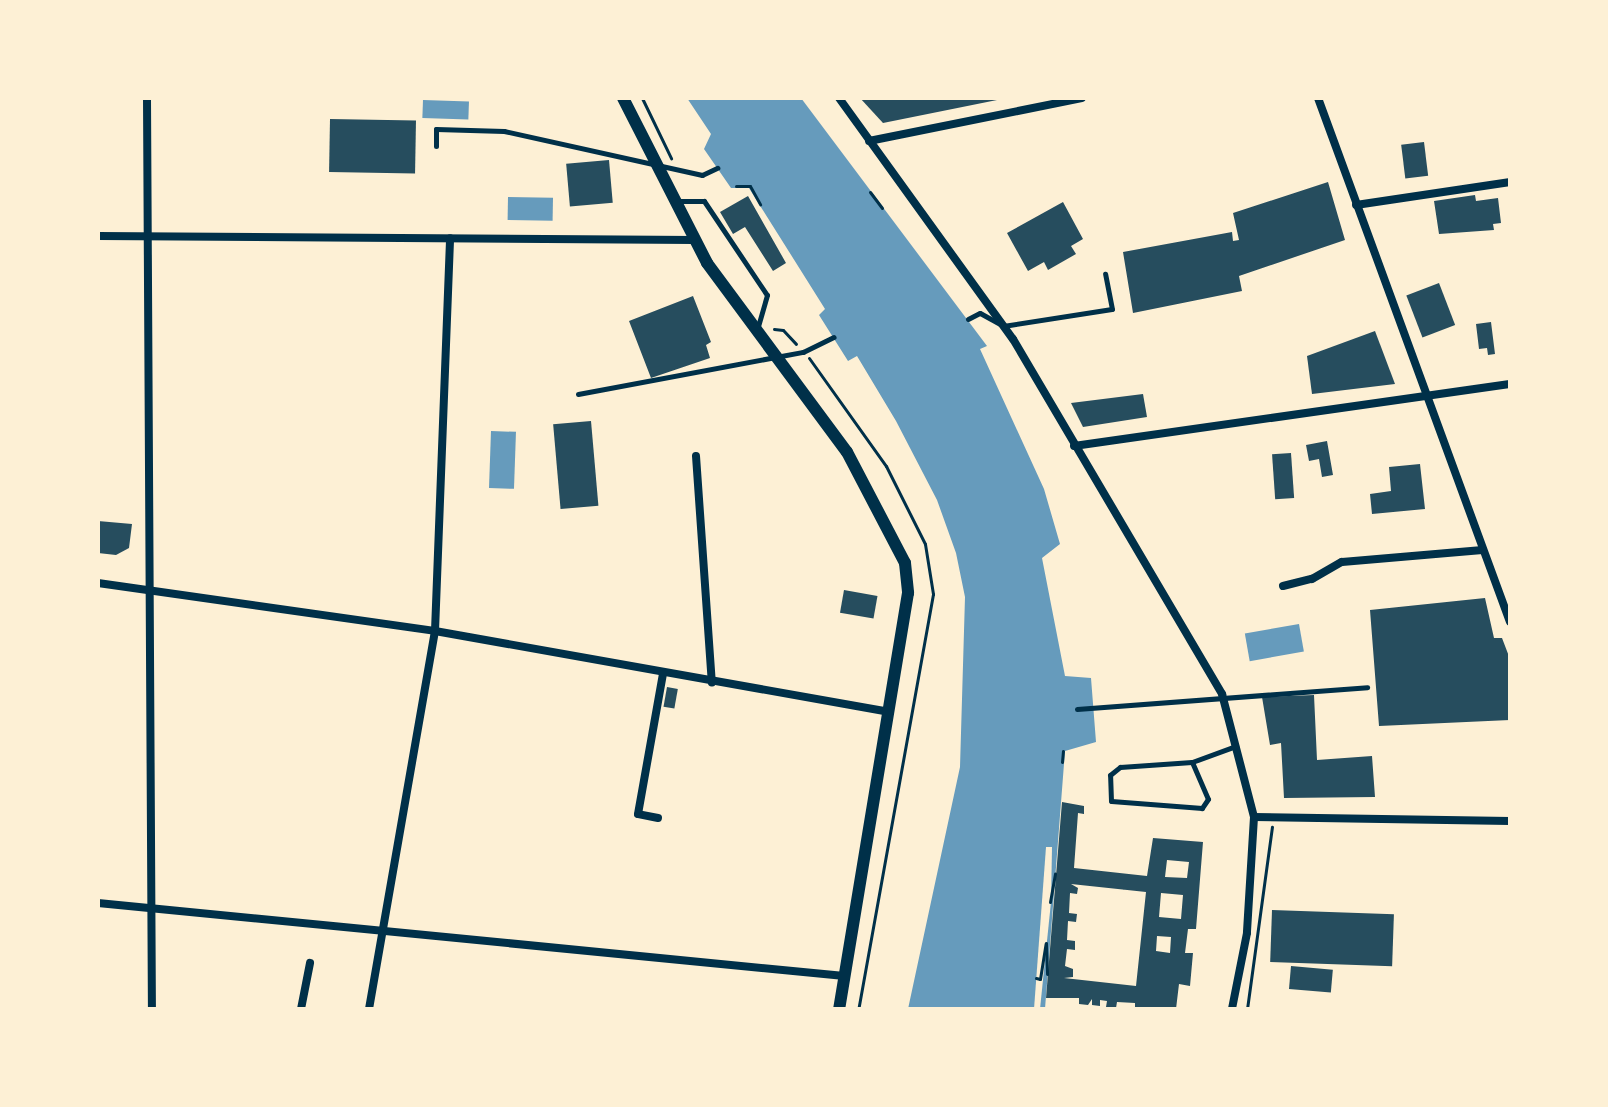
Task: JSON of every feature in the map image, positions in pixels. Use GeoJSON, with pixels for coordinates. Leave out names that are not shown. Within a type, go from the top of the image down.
{"type":"FeatureCollection","features":[{"type":"Feature","properties":{"kind":"street"},"geometry":{"type":"LineString","coordinates":[[147,98],[146,591],[153,908],[152,1009]]}},
{"type":"Feature","properties":{"kind":"street"},"geometry":{"type":"LineString","coordinates":[[623,98],[694,240],[759,325],[776,357],[865,479],[905,563],[908,593],[839,1009]]}},
{"type":"Feature","properties":{"kind":"street"},"geometry":{"type":"LineString","coordinates":[[839,98],[1003,326],[1222,694],[1239,745],[1254,817],[1247,933],[1232,1009]]}},
{"type":"Feature","properties":{"kind":"street"},"geometry":{"type":"LineString","coordinates":[[869,141],[1082,98]]}},
{"type":"Feature","properties":{"kind":"street"},"geometry":{"type":"LineString","coordinates":[[1318,98],[1425,397],[1510,622]]}},
{"type":"Feature","properties":{"kind":"street"},"geometry":{"type":"LineString","coordinates":[[1356,205],[1510,182]]}},
{"type":"Feature","properties":{"kind":"street"},"geometry":{"type":"LineString","coordinates":[[98,236],[694,240]]}},
{"type":"Feature","properties":{"kind":"street"},"geometry":{"type":"LineString","coordinates":[[369,1009],[435,631],[450,238]]}},
{"type":"Feature","properties":{"kind":"street"},"geometry":{"type":"LineString","coordinates":[[1074,446],[1510,384]]}},
{"type":"Feature","properties":{"kind":"street"},"geometry":{"type":"LineString","coordinates":[[696,456],[712,682]]}},
{"type":"Feature","properties":{"kind":"street"},"geometry":{"type":"LineString","coordinates":[[1283,586],[1312,579],[1342,562],[1482,550]]}},
{"type":"Feature","properties":{"kind":"street"},"geometry":{"type":"LineString","coordinates":[[98,583],[435,631],[890,712]]}},
{"type":"Feature","properties":{"kind":"street"},"geometry":{"type":"LineString","coordinates":[[658,818],[638,814],[663,674]]}},
{"type":"Feature","properties":{"kind":"street"},"geometry":{"type":"LineString","coordinates":[[1254,817],[1510,821]]}},
{"type":"Feature","properties":{"kind":"street"},"geometry":{"type":"LineString","coordinates":[[98,903],[382,934],[844,976]]}},
{"type":"Feature","properties":{"kind":"street"},"geometry":{"type":"LineString","coordinates":[[301,1009],[310,963]]}},
{"type":"Feature","properties":{"kind":"lane"},"geometry":{"type":"LineString","coordinates":[[436,146],[436,129],[504,131],[656,165],[673,165],[702,175],[717,168]]}},
{"type":"Feature","properties":{"kind":"lane"},"geometry":{"type":"LineString","coordinates":[[674,201],[704,201],[767,295],[759,325]]}},
{"type":"Feature","properties":{"kind":"lane"},"geometry":{"type":"LineString","coordinates":[[968,319],[980,313],[1003,326],[1112,309],[1105,274]]}},
{"type":"Feature","properties":{"kind":"lane"},"geometry":{"type":"LineString","coordinates":[[578,394],[803,352],[834,337]]}},
{"type":"Feature","properties":{"kind":"lane"},"geometry":{"type":"LineString","coordinates":[[1077,709],[1222,694],[1367,687]]}},
{"type":"Feature","properties":{"kind":"lane"},"geometry":{"type":"LineString","coordinates":[[1192,762],[1208,799],[1202,808],[1111,801],[1110,775],[1120,767],[1192,762],[1239,745]]}},
{"type":"Feature","properties":{"kind":"path"},"geometry":{"type":"LineString","coordinates":[[642,98],[673,165]]}},
{"type":"Feature","properties":{"kind":"path"},"geometry":{"type":"LineString","coordinates":[[736,186],[750,186],[760,204]]}},
{"type":"Feature","properties":{"kind":"path"},"geometry":{"type":"LineString","coordinates":[[870,192],[882,208]]}},
{"type":"Feature","properties":{"kind":"path"},"geometry":{"type":"LineString","coordinates":[[759,325],[783,330],[803,352],[886,466],[925,544],[933,594],[858,1009]]}},
{"type":"Feature","properties":{"kind":"path"},"geometry":{"type":"LineString","coordinates":[[1062,762],[1063,751]]}},
{"type":"Feature","properties":{"kind":"path"},"geometry":{"type":"LineString","coordinates":[[1247,1009],[1273,816]]}},
{"type":"Feature","properties":{"kind":"path"},"geometry":{"type":"LineString","coordinates":[[1050,902],[1055,873]]}},
{"type":"Feature","properties":{"kind":"path"},"geometry":{"type":"LineString","coordinates":[[1036,978],[1040,979],[1046,943],[1047,974]]}},
{"type":"Feature","properties":{"kind":"water"},"geometry":{"type":"Polygon","coordinates":[[[687,98],[801,98],[987,346],[980,349],[1044,489],[1060,544],[1042,558],[1065,676],[1091,678],[1096,742],[1065,751],[1045,1009],[908,1009],[960,767],[965,597],[956,553],[937,500],[896,421],[857,356],[848,361],[819,315],[825,309],[749,188],[731,188],[704,149],[711,134],[687,98]]]}},
{"type":"Feature","properties":{"kind":"water"},"geometry":{"type":"Polygon","coordinates":[[[423,100],[469,102],[468,120],[422,118],[423,100]]]}},
{"type":"Feature","properties":{"kind":"water"},"geometry":{"type":"Polygon","coordinates":[[[508,197],[553,198],[553,221],[508,220],[508,197]]]}},
{"type":"Feature","properties":{"kind":"water"},"geometry":{"type":"Polygon","coordinates":[[[491,431],[516,432],[514,489],[489,488],[491,431]]]}},
{"type":"Feature","properties":{"kind":"water"},"geometry":{"type":"Polygon","coordinates":[[[1299,624],[1304,652],[1250,661],[1245,634],[1299,624]]]}},
{"type":"Feature","properties":{"kind":"pier"},"geometry":{"type":"Polygon","coordinates":[[[1046,847],[1052,847],[1051,902],[1040,1009],[1034,1009],[1046,847]]]}},
{"type":"Feature","properties":{"kind":"building"},"geometry":{"type":"Polygon","coordinates":[[[860,98],[1002,98],[1002,99],[883,123],[860,98]]]}},
{"type":"Feature","properties":{"kind":"building"},"geometry":{"type":"Polygon","coordinates":[[[330,119],[416,121],[415,173],[329,172],[330,119]]]}},
{"type":"Feature","properties":{"kind":"building"},"geometry":{"type":"Polygon","coordinates":[[[1424,142],[1428,176],[1405,179],[1401,145],[1424,142]]]}},
{"type":"Feature","properties":{"kind":"building"},"geometry":{"type":"Polygon","coordinates":[[[609,160],[613,203],[570,207],[566,164],[609,160]]]}},
{"type":"Feature","properties":{"kind":"building"},"geometry":{"type":"Polygon","coordinates":[[[1328,182],[1345,240],[1239,276],[1242,291],[1133,313],[1123,252],[1232,232],[1233,241],[1239,240],[1233,213],[1328,182]]]}},
{"type":"Feature","properties":{"kind":"building"},"geometry":{"type":"Polygon","coordinates":[[[1475,195],[1476,201],[1498,198],[1501,223],[1493,224],[1494,230],[1439,234],[1434,201],[1475,195]]]}},
{"type":"Feature","properties":{"kind":"building"},"geometry":{"type":"Polygon","coordinates":[[[748,196],[786,263],[773,271],[745,227],[733,234],[720,212],[748,196]]]}},
{"type":"Feature","properties":{"kind":"building"},"geometry":{"type":"Polygon","coordinates":[[[1063,202],[1083,239],[1071,246],[1076,254],[1048,270],[1044,262],[1028,271],[1007,233],[1063,202]]]}},
{"type":"Feature","properties":{"kind":"building"},"geometry":{"type":"Polygon","coordinates":[[[1439,283],[1455,325],[1422,338],[1406,296],[1439,283]]]}},
{"type":"Feature","properties":{"kind":"building"},"geometry":{"type":"Polygon","coordinates":[[[693,296],[711,342],[706,345],[710,358],[651,378],[629,321],[693,296]]]}},
{"type":"Feature","properties":{"kind":"building"},"geometry":{"type":"Polygon","coordinates":[[[1491,322],[1495,354],[1488,355],[1487,348],[1479,349],[1476,324],[1491,322]]]}},
{"type":"Feature","properties":{"kind":"building"},"geometry":{"type":"Polygon","coordinates":[[[1375,331],[1395,384],[1312,394],[1307,356],[1375,331]]]}},
{"type":"Feature","properties":{"kind":"building"},"geometry":{"type":"Polygon","coordinates":[[[1143,394],[1147,417],[1083,427],[1071,403],[1143,394]]]}},
{"type":"Feature","properties":{"kind":"building"},"geometry":{"type":"Polygon","coordinates":[[[591,421],[598,506],[561,509],[553,424],[591,421]]]}},
{"type":"Feature","properties":{"kind":"building"},"geometry":{"type":"Polygon","coordinates":[[[1327,441],[1333,475],[1322,477],[1319,459],[1309,461],[1306,445],[1327,441]]]}},
{"type":"Feature","properties":{"kind":"building"},"geometry":{"type":"Polygon","coordinates":[[[1291,453],[1294,498],[1275,499],[1272,454],[1291,453]]]}},
{"type":"Feature","properties":{"kind":"building"},"geometry":{"type":"Polygon","coordinates":[[[1420,464],[1425,509],[1372,514],[1370,494],[1391,491],[1389,467],[1420,464]]]}},
{"type":"Feature","properties":{"kind":"building"},"geometry":{"type":"Polygon","coordinates":[[[98,521],[132,524],[129,548],[116,555],[98,553],[98,521]]]}},
{"type":"Feature","properties":{"kind":"building"},"geometry":{"type":"Polygon","coordinates":[[[844,590],[877,596],[873,619],[840,613],[844,590]]]}},
{"type":"Feature","properties":{"kind":"building"},"geometry":{"type":"Polygon","coordinates":[[[1485,598],[1494,638],[1502,638],[1510,659],[1510,720],[1379,726],[1370,610],[1485,598]]]}},
{"type":"Feature","properties":{"kind":"building"},"geometry":{"type":"Polygon","coordinates":[[[667,687],[678,689],[674,709],[664,707],[667,687]]]}},
{"type":"Feature","properties":{"kind":"building"},"geometry":{"type":"Polygon","coordinates":[[[1314,695],[1317,760],[1372,756],[1375,797],[1284,798],[1281,743],[1270,745],[1262,697],[1314,695]]]}},
{"type":"Feature","properties":{"kind":"building"},"geometry":{"type":"Polygon","coordinates":[[[1062,802],[1084,806],[1084,814],[1078,813],[1074,868],[1147,876],[1153,838],[1203,842],[1196,929],[1188,929],[1185,953],[1193,953],[1190,986],[1179,984],[1176,1009],[1135,1009],[1135,1003],[1117,1002],[1116,1008],[1106,1007],[1107,1001],[1100,1000],[1100,1006],[1092,1005],[1092,999],[1088,1005],[1079,1004],[1079,998],[1046,998],[1062,802]],[[1167,860],[1165,877],[1187,878],[1189,862],[1167,860]],[[1071,884],[1078,888],[1077,894],[1070,893],[1069,913],[1077,914],[1076,922],[1068,921],[1067,940],[1075,941],[1075,950],[1067,949],[1065,966],[1073,969],[1073,977],[1064,978],[1136,986],[1146,892],[1071,884]],[[1161,893],[1159,917],[1181,919],[1183,895],[1161,893]],[[1157,936],[1156,951],[1170,953],[1171,937],[1157,936]]]}},
{"type":"Feature","properties":{"kind":"building"},"geometry":{"type":"Polygon","coordinates":[[[1272,910],[1394,914],[1392,966],[1270,962],[1272,910]]]}},
{"type":"Feature","properties":{"kind":"building"},"geometry":{"type":"Polygon","coordinates":[[[1291,966],[1333,970],[1331,993],[1289,989],[1291,966]]]}}]}
